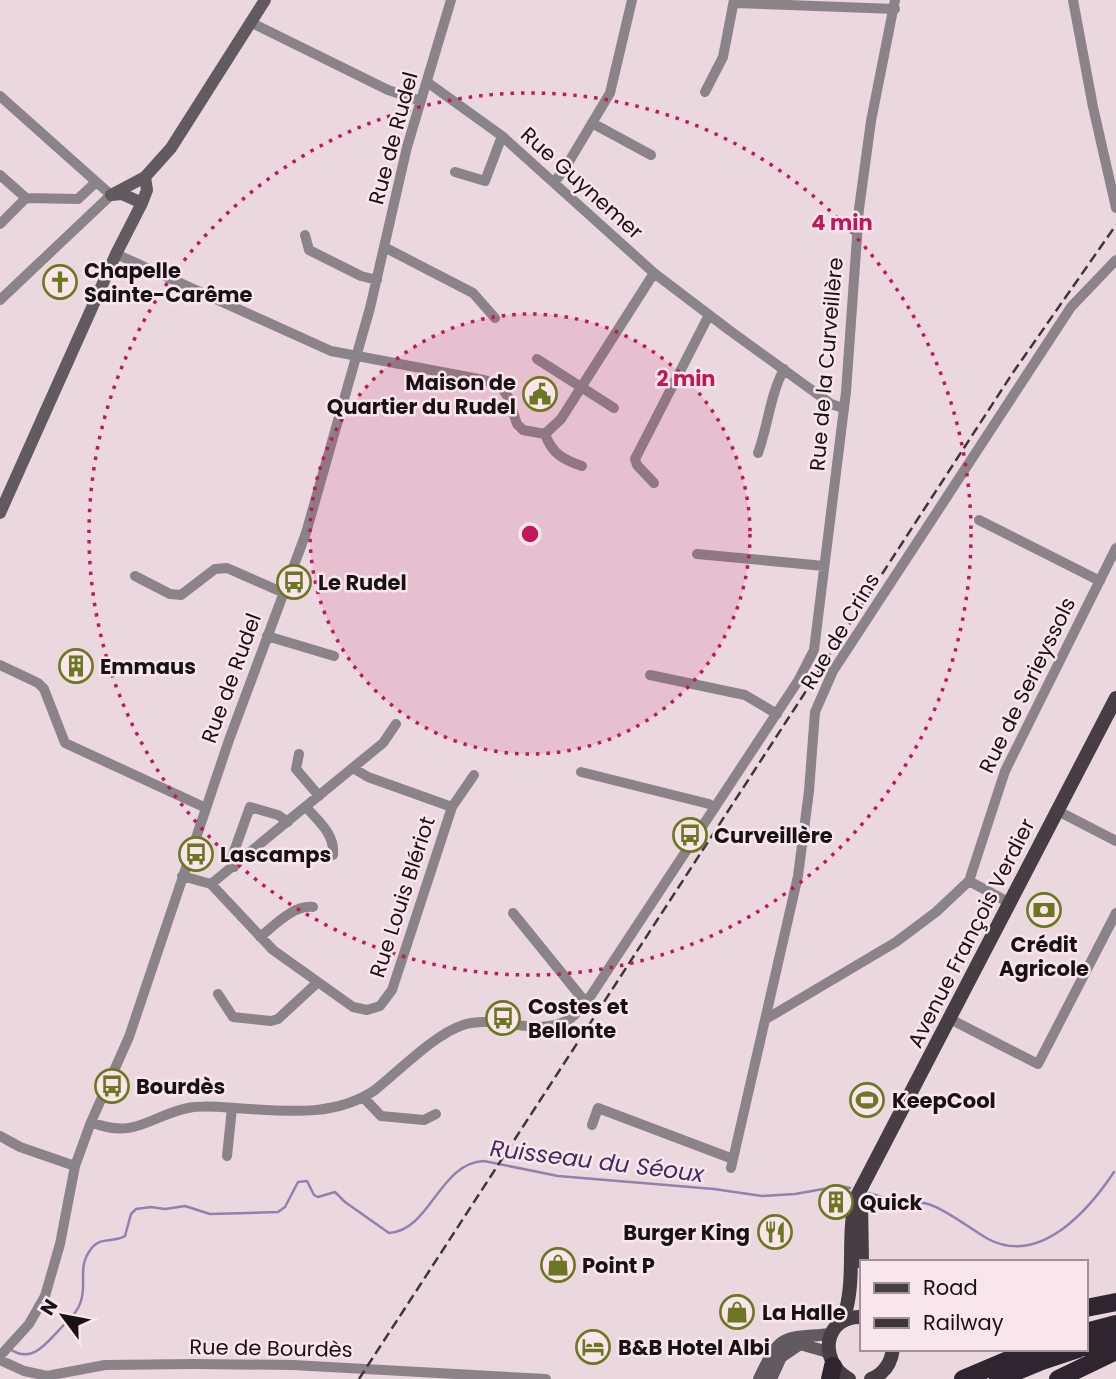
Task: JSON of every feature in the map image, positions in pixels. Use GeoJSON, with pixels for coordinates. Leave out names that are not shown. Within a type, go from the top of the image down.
{"type":"FeatureCollection","features":[{"type":"Feature","properties":{"kind":"highway"},"geometry":{"type":"LineString","coordinates":[[1088,1308],[1116,1302]]}},
{"type":"Feature","properties":{"kind":"highway"},"geometry":{"type":"LineString","coordinates":[[1088,1331],[1116,1324]]}},
{"type":"Feature","properties":{"kind":"highway"},"geometry":{"type":"LineString","coordinates":[[1088,1346],[1116,1338]]}},
{"type":"Feature","properties":{"kind":"highway"},"geometry":{"type":"LineString","coordinates":[[963,1379],[1029,1351]]}},
{"type":"Feature","properties":{"kind":"highway"},"geometry":{"type":"LineString","coordinates":[[998,1379],[1072,1351]]}},
{"type":"Feature","properties":{"kind":"highway"},"geometry":{"type":"LineString","coordinates":[[1058,1379],[1116,1351]]}},
{"type":"Feature","properties":{"kind":"main road","name":"Avenue François Verdier"},"geometry":{"type":"LineString","coordinates":[[843,1320],[851,1280],[850,1220],[856,1198],[1116,698]]}},
{"type":"Feature","properties":{"kind":"main road","name":"Avenue François Verdier"},"geometry":{"type":"LineString","coordinates":[[862,1188],[862,1260]]}},
{"type":"Feature","properties":{"kind":"main road"},"geometry":{"type":"LineString","coordinates":[[849,1379],[830,1366],[831,1334],[843,1320],[860,1317]]}},
{"type":"Feature","properties":{"kind":"main road"},"geometry":{"type":"LineString","coordinates":[[870,1379],[887,1374],[892,1351]]}},
{"type":"Feature","properties":{"kind":"street"},"geometry":{"type":"LineString","coordinates":[[0,300],[111,195],[145,177],[171,148],[265,0]]}},
{"type":"Feature","properties":{"kind":"street","name":"Rue de Rudel"},"geometry":{"type":"LineString","coordinates":[[1,1355],[29,1324],[45,1296],[60,1244],[75,1166],[91,1122],[129,1037],[182,876],[309,522],[377,280],[407,147],[451,0]]}},
{"type":"Feature","properties":{"kind":"street"},"geometry":{"type":"LineString","coordinates":[[554,183],[568,165],[610,93],[632,0]]}},
{"type":"Feature","properties":{"kind":"street"},"geometry":{"type":"LineString","coordinates":[[1073,0],[1116,208]]}},
{"type":"Feature","properties":{"kind":"street"},"geometry":{"type":"LineString","coordinates":[[705,92],[723,57],[734,1],[895,4]]}},
{"type":"Feature","properties":{"kind":"street","name":"Rue de la Curveillère"},"geometry":{"type":"LineString","coordinates":[[586,1003],[777,714],[814,650],[843,408],[859,209],[871,121],[895,4]]}},
{"type":"Feature","properties":{"kind":"street"},"geometry":{"type":"LineString","coordinates":[[250,22],[388,90],[421,101]]}},
{"type":"Feature","properties":{"kind":"street","name":"Rue Guynemer"},"geometry":{"type":"LineString","coordinates":[[427,82],[502,136],[654,273],[831,404],[843,408]]}},
{"type":"Feature","properties":{"kind":"street"},"geometry":{"type":"LineString","coordinates":[[0,96],[111,195],[122,194],[142,203]]}},
{"type":"Feature","properties":{"kind":"street"},"geometry":{"type":"LineString","coordinates":[[592,123],[650,155]]}},
{"type":"Feature","properties":{"kind":"street"},"geometry":{"type":"LineString","coordinates":[[455,172],[485,181],[502,136]]}},
{"type":"Feature","properties":{"kind":"street"},"geometry":{"type":"LineString","coordinates":[[0,175],[26,198],[78,199],[96,182]]}},
{"type":"Feature","properties":{"kind":"street"},"geometry":{"type":"LineString","coordinates":[[0,513],[116,254],[142,203],[147,190],[145,177]]}},
{"type":"Feature","properties":{"kind":"street"},"geometry":{"type":"LineString","coordinates":[[0,224],[26,198]]}},
{"type":"Feature","properties":{"kind":"street"},"geometry":{"type":"LineString","coordinates":[[305,235],[309,250],[361,276],[377,280]]}},
{"type":"Feature","properties":{"kind":"street"},"geometry":{"type":"LineString","coordinates":[[384,247],[473,293],[495,318]]}},
{"type":"Feature","properties":{"kind":"street"},"geometry":{"type":"LineString","coordinates":[[116,254],[331,351],[500,385],[508,397],[517,424],[523,430],[545,435]]}},
{"type":"Feature","properties":{"kind":"street","name":"Rue de Crins"},"geometry":{"type":"LineString","coordinates":[[592,1125],[598,1108],[732,1163],[798,876],[815,712],[827,681],[1071,307],[1116,260]]}},
{"type":"Feature","properties":{"kind":"street"},"geometry":{"type":"LineString","coordinates":[[545,435],[561,419],[654,273]]}},
{"type":"Feature","properties":{"kind":"street"},"geometry":{"type":"LineString","coordinates":[[654,482],[637,465],[635,458],[709,315]]}},
{"type":"Feature","properties":{"kind":"street"},"geometry":{"type":"LineString","coordinates":[[537,359],[614,408]]}},
{"type":"Feature","properties":{"kind":"street"},"geometry":{"type":"LineString","coordinates":[[758,453],[778,380],[784,369]]}},
{"type":"Feature","properties":{"kind":"street"},"geometry":{"type":"LineString","coordinates":[[545,435],[558,456],[582,466]]}},
{"type":"Feature","properties":{"kind":"street"},"geometry":{"type":"LineString","coordinates":[[979,520],[1100,581]]}},
{"type":"Feature","properties":{"kind":"street","name":"Rue de Serieyssols"},"geometry":{"type":"LineString","coordinates":[[765,1020],[896,942],[936,912],[969,881],[1004,771],[1116,548]]}},
{"type":"Feature","properties":{"kind":"street"},"geometry":{"type":"LineString","coordinates":[[697,554],[824,566]]}},
{"type":"Feature","properties":{"kind":"street"},"geometry":{"type":"LineString","coordinates":[[135,576],[170,594],[181,595],[215,569],[227,568],[284,593]]}},
{"type":"Feature","properties":{"kind":"street"},"geometry":{"type":"LineString","coordinates":[[267,636],[334,656]]}},
{"type":"Feature","properties":{"kind":"street"},"geometry":{"type":"LineString","coordinates":[[0,665],[38,683],[44,689],[65,743],[206,808]]}},
{"type":"Feature","properties":{"kind":"street"},"geometry":{"type":"LineString","coordinates":[[650,675],[745,695],[777,714]]}},
{"type":"Feature","properties":{"kind":"street"},"geometry":{"type":"LineString","coordinates":[[182,876],[211,884],[390,736],[396,724]]}},
{"type":"Feature","properties":{"kind":"street"},"geometry":{"type":"LineString","coordinates":[[299,754],[296,769],[319,796]]}},
{"type":"Feature","properties":{"kind":"street"},"geometry":{"type":"LineString","coordinates":[[353,768],[368,777],[452,807]]}},
{"type":"Feature","properties":{"kind":"street"},"geometry":{"type":"LineString","coordinates":[[582,772],[709,804],[714,809]]}},
{"type":"Feature","properties":{"kind":"street","name":"Rue Louis Blériot"},"geometry":{"type":"LineString","coordinates":[[211,884],[260,937],[318,982],[354,1007],[363,1009],[380,1006],[392,990],[452,807],[474,775]]}},
{"type":"Feature","properties":{"kind":"street"},"geometry":{"type":"LineString","coordinates":[[234,867],[232,857],[250,807],[278,815],[288,822]]}},
{"type":"Feature","properties":{"kind":"street"},"geometry":{"type":"LineString","coordinates":[[306,807],[331,836],[334,844],[333,855]]}},
{"type":"Feature","properties":{"kind":"street"},"geometry":{"type":"LineString","coordinates":[[1058,811],[1116,841]]}},
{"type":"Feature","properties":{"kind":"street"},"geometry":{"type":"LineString","coordinates":[[969,881],[1010,903]]}},
{"type":"Feature","properties":{"kind":"street"},"geometry":{"type":"LineString","coordinates":[[260,937],[295,910],[302,906],[313,906]]}},
{"type":"Feature","properties":{"kind":"street"},"geometry":{"type":"LineString","coordinates":[[91,1122],[127,1129],[188,1108],[295,1111],[339,1108],[364,1098],[445,1034],[463,1025],[484,1022],[550,1026],[570,1018],[586,1003],[513,913]]}},
{"type":"Feature","properties":{"kind":"street"},"geometry":{"type":"LineString","coordinates":[[950,1018],[1038,1064],[1116,913]]}},
{"type":"Feature","properties":{"kind":"street"},"geometry":{"type":"LineString","coordinates":[[218,994],[233,1017],[271,1021],[278,1019],[318,982]]}},
{"type":"Feature","properties":{"kind":"street"},"geometry":{"type":"LineString","coordinates":[[364,1098],[381,1115],[424,1119],[436,1114]]}},
{"type":"Feature","properties":{"kind":"street"},"geometry":{"type":"LineString","coordinates":[[227,1156],[232,1108]]}},
{"type":"Feature","properties":{"kind":"street"},"geometry":{"type":"LineString","coordinates":[[0,1136],[20,1147],[75,1166]]}},
{"type":"Feature","properties":{"kind":"street"},"geometry":{"type":"LineString","coordinates":[[759,1379],[773,1349],[783,1341],[794,1336],[831,1334]]}},
{"type":"Feature","properties":{"kind":"street"},"geometry":{"type":"LineString","coordinates":[[771,1379],[781,1357],[800,1344],[830,1366]]}},
{"type":"Feature","properties":{"kind":"street","name":"Rue de Bourdès"},"geometry":{"type":"LineString","coordinates":[[1,1355],[24,1371],[47,1376],[105,1365],[193,1364],[292,1365],[546,1379]]}},
{"type":"Feature","properties":{"kind":"street"},"geometry":{"type":"LineString","coordinates":[[778,1379],[776,1374],[781,1357]]}},
{"type":"Feature","properties":{"kind":"waterway","name":"Ruisseau du Séoux"},"geometry":{"type":"LineString","coordinates":[[10,1349],[25,1354],[38,1350],[72,1317],[81,1301],[84,1262],[91,1249],[99,1242],[125,1236],[131,1214],[136,1209],[185,1206],[210,1214],[278,1212],[285,1207],[298,1182],[307,1181],[314,1195],[318,1197],[335,1192],[389,1233],[403,1229],[415,1221],[456,1173],[469,1165],[484,1161],[558,1176],[714,1189],[762,1196],[795,1194],[840,1186],[850,1188]]}},
{"type":"Feature","properties":{"kind":"waterway","name":"Ruisseau du Séoux"},"geometry":{"type":"LineString","coordinates":[[869,1193],[901,1202],[935,1206],[988,1239],[1007,1245],[1026,1245],[1044,1240],[1061,1230],[1091,1203],[1114,1172]]}},
{"type":"Feature","properties":{"kind":"railway"},"geometry":{"type":"LineString","coordinates":[[359,1379],[1012,374],[1116,225]]}},
{"type":"Feature","properties":{"kind":"place","name":"Chapelle Sainte-Carême"},"geometry":{"type":"Point","coordinates":[60,282]}},
{"type":"Feature","properties":{"kind":"place","name":"Maison de Quartier du Rudel"},"geometry":{"type":"Point","coordinates":[540,394]}},
{"type":"Feature","properties":{"kind":"place","name":"Le Rudel"},"geometry":{"type":"Point","coordinates":[294,582]}},
{"type":"Feature","properties":{"kind":"place","name":"Emmaus"},"geometry":{"type":"Point","coordinates":[76,666]}},
{"type":"Feature","properties":{"kind":"place","name":"Curveillère"},"geometry":{"type":"Point","coordinates":[690,835]}},
{"type":"Feature","properties":{"kind":"place","name":"Lascamps"},"geometry":{"type":"Point","coordinates":[196,854]}},
{"type":"Feature","properties":{"kind":"place","name":"Crédit Agricole"},"geometry":{"type":"Point","coordinates":[1044,910]}},
{"type":"Feature","properties":{"kind":"place","name":"Costes et Bellonte"},"geometry":{"type":"Point","coordinates":[503,1018]}},
{"type":"Feature","properties":{"kind":"place","name":"Bourdès"},"geometry":{"type":"Point","coordinates":[112,1086]}},
{"type":"Feature","properties":{"kind":"place","name":"KeepCool"},"geometry":{"type":"Point","coordinates":[867,1100]}},
{"type":"Feature","properties":{"kind":"place","name":"Quick"},"geometry":{"type":"Point","coordinates":[836,1202]}},
{"type":"Feature","properties":{"kind":"place","name":"Burger King"},"geometry":{"type":"Point","coordinates":[775,1232]}},
{"type":"Feature","properties":{"kind":"place","name":"Point P"},"geometry":{"type":"Point","coordinates":[558,1265]}},
{"type":"Feature","properties":{"kind":"place","name":"La Halle"},"geometry":{"type":"Point","coordinates":[737,1312]}},
{"type":"Feature","properties":{"kind":"place","name":"B&B Hotel Albi"},"geometry":{"type":"Point","coordinates":[593,1347]}}]}
